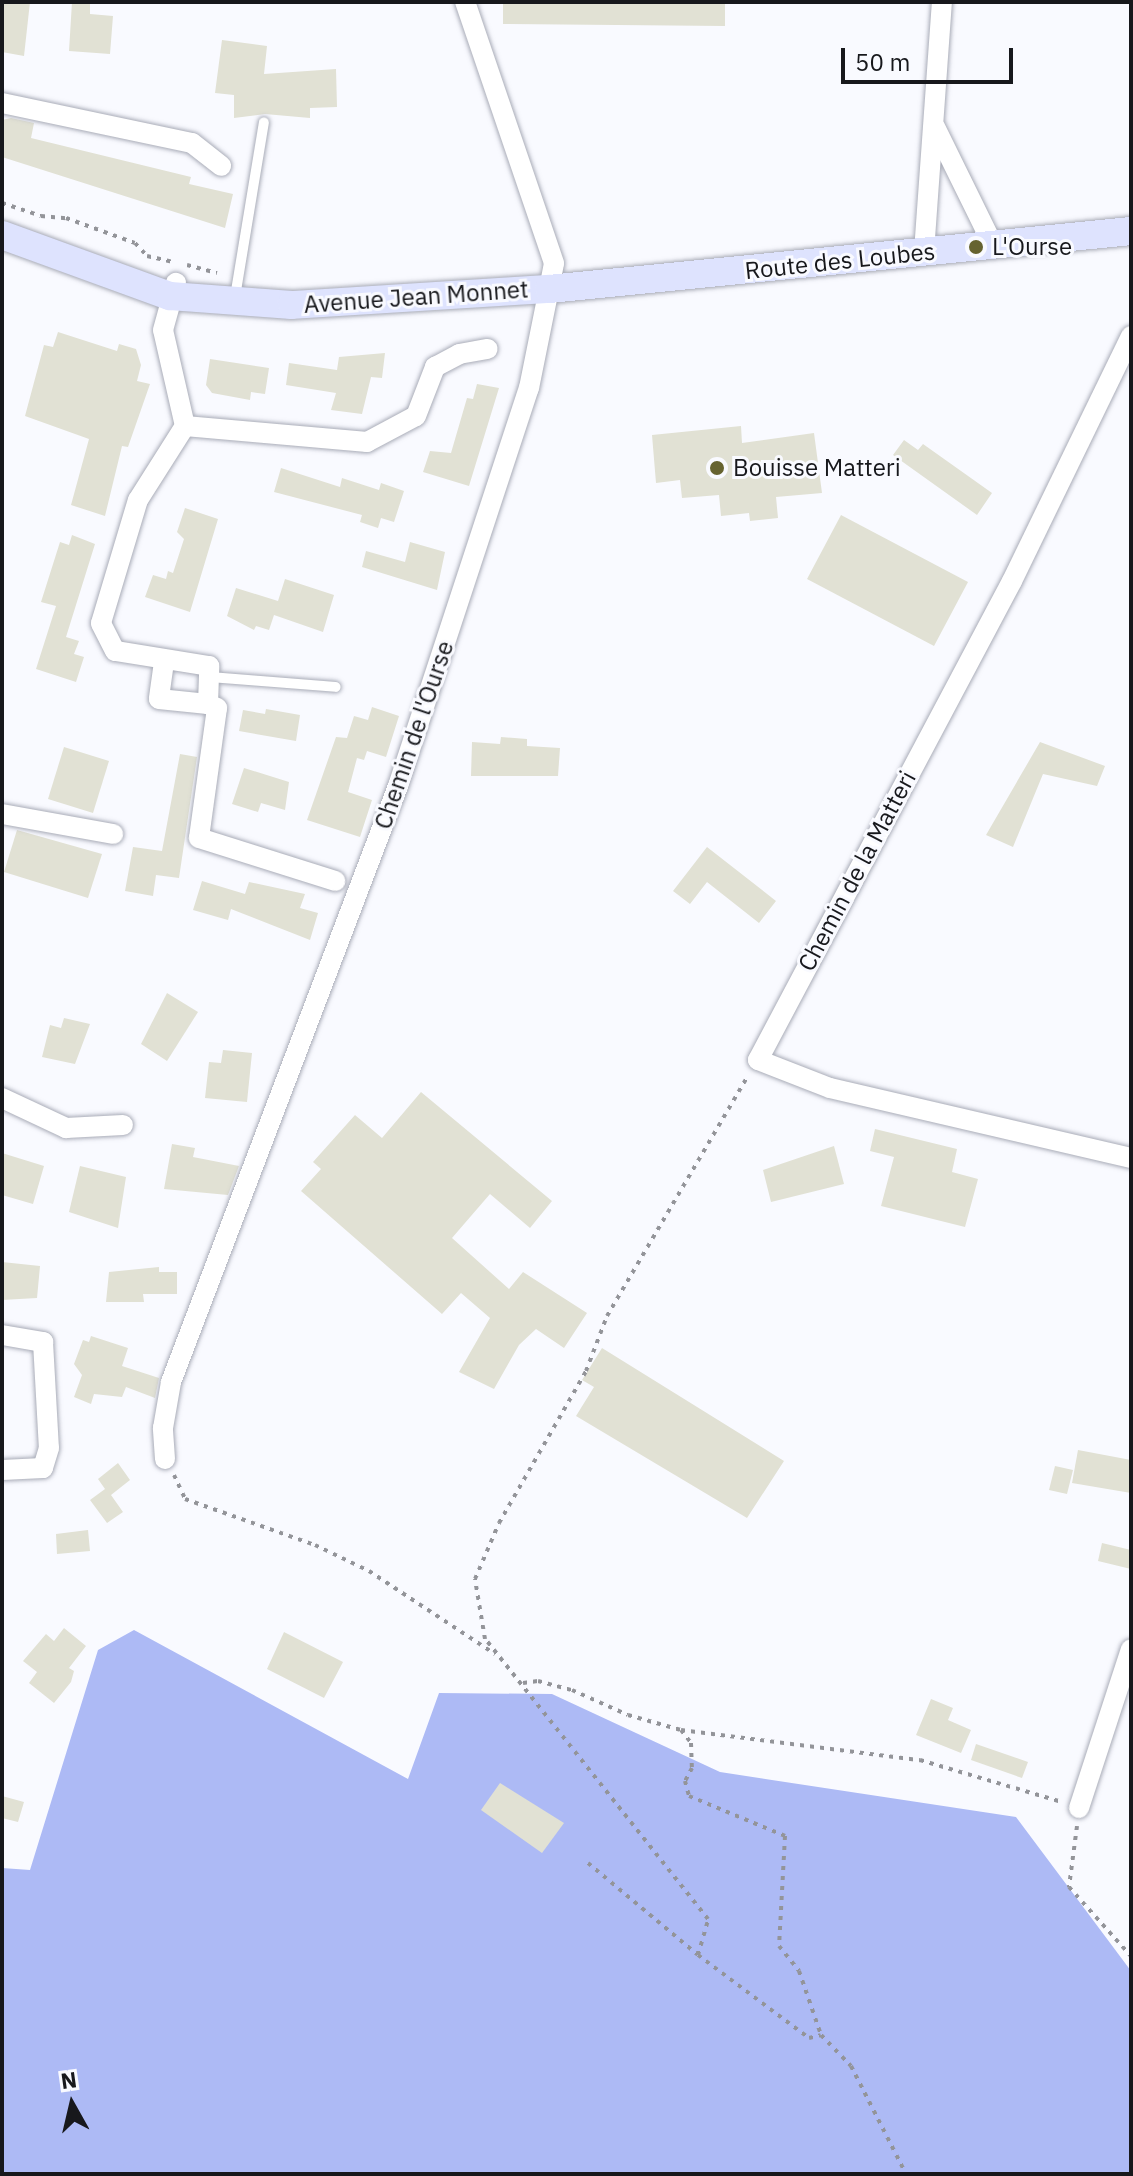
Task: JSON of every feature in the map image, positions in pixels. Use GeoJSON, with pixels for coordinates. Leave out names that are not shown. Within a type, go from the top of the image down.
{"type":"FeatureCollection","features":[{"type":"Feature","properties":{"kind":"main road","name":"Avenue Jean Monnet"},"geometry":{"type":"LineString","coordinates":[[2,223],[173,290]]}},
{"type":"Feature","properties":{"kind":"main road","name":"Route des Loubes"},"geometry":{"type":"LineString","coordinates":[[549,289],[1131,231]]}},
{"type":"Feature","properties":{"kind":"main road","name":"Avenue Jean Monnet"},"geometry":{"type":"LineString","coordinates":[[2,235],[173,290],[236,289],[349,305],[549,289]]}},
{"type":"Feature","properties":{"kind":"street","name":"Chemin de l'Ourse"},"geometry":{"type":"LineString","coordinates":[[165,1459],[163,1428],[171,1382],[398,786],[529,388],[554,263],[465,2]]}},
{"type":"Feature","properties":{"kind":"street"},"geometry":{"type":"LineString","coordinates":[[924,252],[942,2]]}},
{"type":"Feature","properties":{"kind":"street"},"geometry":{"type":"LineString","coordinates":[[2,103],[192,143],[221,166]]}},
{"type":"Feature","properties":{"kind":"street"},"geometry":{"type":"LineString","coordinates":[[934,125],[993,245]]}},
{"type":"Feature","properties":{"kind":"street"},"geometry":{"type":"LineString","coordinates":[[173,290],[163,330],[185,426],[138,500],[101,623],[115,651],[164,662],[209,666],[208,704]]}},
{"type":"Feature","properties":{"kind":"street","name":"Chemin de la Matteri"},"geometry":{"type":"LineString","coordinates":[[758,1060],[1012,581],[1131,336]]}},
{"type":"Feature","properties":{"kind":"street"},"geometry":{"type":"LineString","coordinates":[[185,426],[367,442],[416,416],[435,367],[459,354],[488,349]]}},
{"type":"Feature","properties":{"kind":"street"},"geometry":{"type":"LineString","coordinates":[[164,662],[159,699],[208,704],[217,708],[199,838],[335,881]]}},
{"type":"Feature","properties":{"kind":"street"},"geometry":{"type":"LineString","coordinates":[[2,814],[113,834]]}},
{"type":"Feature","properties":{"kind":"street"},"geometry":{"type":"LineString","coordinates":[[758,1060],[830,1088],[1131,1158]]}},
{"type":"Feature","properties":{"kind":"street"},"geometry":{"type":"LineString","coordinates":[[2,1098],[66,1128],[123,1125]]}},
{"type":"Feature","properties":{"kind":"street"},"geometry":{"type":"LineString","coordinates":[[2,1335],[43,1342],[49,1448],[43,1468],[2,1470]]}},
{"type":"Feature","properties":{"kind":"street"},"geometry":{"type":"LineString","coordinates":[[1079,1808],[1131,1649]]}},
{"type":"Feature","properties":{"kind":"lane"},"geometry":{"type":"LineString","coordinates":[[236,289],[264,122]]}},
{"type":"Feature","properties":{"kind":"lane"},"geometry":{"type":"LineString","coordinates":[[210,677],[336,687]]}},
{"type":"Feature","properties":{"kind":"path"},"geometry":{"type":"LineString","coordinates":[[2,203],[135,243],[147,256],[236,289]]}},
{"type":"Feature","properties":{"kind":"path"},"geometry":{"type":"LineString","coordinates":[[698,1955],[708,1919],[485,1639],[475,1579],[499,1523],[586,1371],[607,1316],[758,1060]]}},
{"type":"Feature","properties":{"kind":"path"},"geometry":{"type":"LineString","coordinates":[[165,1459],[185,1499],[315,1545],[369,1571],[501,1657]]}},
{"type":"Feature","properties":{"kind":"path"},"geometry":{"type":"LineString","coordinates":[[523,1683],[538,1681],[572,1690],[628,1715],[681,1730],[920,1760],[1079,1808],[1069,1887],[1131,1956]]}},
{"type":"Feature","properties":{"kind":"path"},"geometry":{"type":"LineString","coordinates":[[681,1730],[691,1743],[692,1768],[685,1781],[689,1796],[785,1836],[779,1946],[799,1971],[821,2035],[851,2066],[906,2174]]}},
{"type":"Feature","properties":{"kind":"path"},"geometry":{"type":"LineString","coordinates":[[588,1863],[698,1955],[809,2038],[821,2035]]}},
{"type":"Feature","properties":{"kind":"shaded area"},"geometry":{"type":"Polygon","coordinates":[[[134,1630],[408,1779],[439,1693],[552,1694],[720,1772],[1016,1817],[1131,1971],[1131,2174],[2,2174],[2,1868],[30,1870],[98,1650],[134,1630]]]}},
{"type":"Feature","properties":{"kind":"building"},"geometry":{"type":"Polygon","coordinates":[[[2,2],[30,2],[24,56],[2,52],[2,2]]]}},
{"type":"Feature","properties":{"kind":"building"},"geometry":{"type":"Polygon","coordinates":[[[72,2],[90,2],[90,14],[113,16],[110,54],[69,51],[72,2]]]}},
{"type":"Feature","properties":{"kind":"building"},"geometry":{"type":"Polygon","coordinates":[[[503,2],[725,2],[725,26],[503,24],[503,2]]]}},
{"type":"Feature","properties":{"kind":"building"},"geometry":{"type":"Polygon","coordinates":[[[222,40],[267,46],[264,74],[336,69],[337,107],[310,108],[310,118],[265,114],[234,118],[234,95],[215,93],[222,40]]]}},
{"type":"Feature","properties":{"kind":"building"},"geometry":{"type":"Polygon","coordinates":[[[11,118],[34,123],[31,138],[191,177],[189,184],[233,194],[225,228],[2,157],[2,120],[11,118]]]}},
{"type":"Feature","properties":{"kind":"building"},"geometry":{"type":"Polygon","coordinates":[[[58,332],[117,351],[119,344],[136,349],[141,365],[137,381],[150,384],[128,447],[122,446],[105,516],[71,505],[89,439],[25,416],[44,345],[53,347],[58,332]]]}},
{"type":"Feature","properties":{"kind":"building"},"geometry":{"type":"Polygon","coordinates":[[[385,353],[382,378],[371,377],[362,414],[331,410],[336,393],[286,385],[289,363],[337,370],[339,357],[385,353]]]}},
{"type":"Feature","properties":{"kind":"building"},"geometry":{"type":"Polygon","coordinates":[[[210,359],[269,368],[265,394],[251,392],[250,400],[212,393],[206,385],[210,359]]]}},
{"type":"Feature","properties":{"kind":"building"},"geometry":{"type":"Polygon","coordinates":[[[477,384],[499,388],[469,486],[423,472],[430,451],[451,453],[467,398],[473,399],[477,384]]]}},
{"type":"Feature","properties":{"kind":"building"},"geometry":{"type":"Polygon","coordinates":[[[741,426],[742,443],[814,433],[822,493],[776,497],[778,518],[750,521],[749,513],[721,516],[719,495],[682,498],[680,480],[656,483],[652,435],[741,426]]]}},
{"type":"Feature","properties":{"kind":"building"},"geometry":{"type":"Polygon","coordinates":[[[904,440],[918,450],[923,444],[992,493],[977,515],[893,455],[904,440]]]}},
{"type":"Feature","properties":{"kind":"building"},"geometry":{"type":"Polygon","coordinates":[[[281,468],[340,487],[342,478],[379,490],[381,483],[404,491],[394,522],[381,518],[378,528],[360,522],[362,515],[274,492],[281,468]]]}},
{"type":"Feature","properties":{"kind":"building"},"geometry":{"type":"Polygon","coordinates":[[[185,508],[218,519],[190,612],[145,597],[153,575],[166,579],[168,571],[173,573],[184,539],[177,532],[185,508]]]}},
{"type":"Feature","properties":{"kind":"building"},"geometry":{"type":"Polygon","coordinates":[[[841,515],[968,582],[934,646],[807,579],[841,515]]]}},
{"type":"Feature","properties":{"kind":"building"},"geometry":{"type":"Polygon","coordinates":[[[72,535],[95,544],[66,637],[79,641],[74,654],[84,657],[76,682],[36,669],[56,606],[41,602],[60,542],[69,545],[72,535]]]}},
{"type":"Feature","properties":{"kind":"building"},"geometry":{"type":"Polygon","coordinates":[[[410,542],[445,552],[437,590],[362,567],[366,551],[405,562],[410,542]]]}},
{"type":"Feature","properties":{"kind":"building"},"geometry":{"type":"Polygon","coordinates":[[[285,579],[334,595],[323,632],[274,615],[269,630],[256,626],[254,630],[227,616],[236,588],[278,601],[285,579]]]}},
{"type":"Feature","properties":{"kind":"building"},"geometry":{"type":"Polygon","coordinates":[[[372,707],[399,716],[386,757],[367,751],[364,760],[357,758],[348,792],[372,800],[360,837],[307,820],[336,737],[347,738],[354,716],[368,720],[372,707]]]}},
{"type":"Feature","properties":{"kind":"building"},"geometry":{"type":"Polygon","coordinates":[[[266,709],[300,715],[296,741],[239,731],[243,710],[265,714],[266,709]]]}},
{"type":"Feature","properties":{"kind":"building"},"geometry":{"type":"Polygon","coordinates":[[[501,737],[527,739],[527,746],[560,748],[558,776],[471,776],[472,742],[500,744],[501,737]]]}},
{"type":"Feature","properties":{"kind":"building"},"geometry":{"type":"Polygon","coordinates":[[[1040,742],[1105,766],[1097,786],[1043,774],[1013,847],[986,835],[1040,742]]]}},
{"type":"Feature","properties":{"kind":"building"},"geometry":{"type":"Polygon","coordinates":[[[64,747],[109,761],[93,813],[48,799],[64,747]]]}},
{"type":"Feature","properties":{"kind":"building"},"geometry":{"type":"Polygon","coordinates":[[[180,754],[197,757],[179,878],[156,875],[153,896],[125,891],[133,847],[162,851],[180,754]]]}},
{"type":"Feature","properties":{"kind":"building"},"geometry":{"type":"Polygon","coordinates":[[[244,768],[289,782],[285,810],[261,803],[258,812],[232,804],[244,768]]]}},
{"type":"Feature","properties":{"kind":"building"},"geometry":{"type":"Polygon","coordinates":[[[17,830],[102,854],[88,898],[4,872],[17,830]]]}},
{"type":"Feature","properties":{"kind":"building"},"geometry":{"type":"Polygon","coordinates":[[[707,847],[776,901],[759,923],[707,882],[690,904],[673,891],[707,847]]]}},
{"type":"Feature","properties":{"kind":"building"},"geometry":{"type":"Polygon","coordinates":[[[202,881],[245,894],[249,882],[305,894],[300,908],[318,913],[310,940],[231,909],[228,920],[193,910],[202,881]]]}},
{"type":"Feature","properties":{"kind":"building"},"geometry":{"type":"Polygon","coordinates":[[[167,993],[198,1012],[167,1061],[141,1044],[167,993]]]}},
{"type":"Feature","properties":{"kind":"building"},"geometry":{"type":"Polygon","coordinates":[[[64,1018],[90,1024],[75,1064],[42,1057],[50,1025],[61,1028],[64,1018]]]}},
{"type":"Feature","properties":{"kind":"building"},"geometry":{"type":"Polygon","coordinates":[[[223,1050],[252,1053],[247,1102],[205,1098],[209,1062],[221,1063],[223,1050]]]}},
{"type":"Feature","properties":{"kind":"building"},"geometry":{"type":"Polygon","coordinates":[[[421,1092],[552,1201],[530,1228],[490,1194],[452,1238],[509,1289],[523,1272],[587,1313],[564,1348],[536,1329],[519,1345],[494,1389],[459,1372],[490,1318],[461,1293],[442,1314],[301,1191],[321,1169],[313,1162],[355,1115],[382,1138],[421,1092]]]}},
{"type":"Feature","properties":{"kind":"building"},"geometry":{"type":"Polygon","coordinates":[[[875,1129],[957,1149],[952,1172],[978,1179],[965,1227],[881,1206],[894,1157],[870,1151],[875,1129]]]}},
{"type":"Feature","properties":{"kind":"building"},"geometry":{"type":"Polygon","coordinates":[[[172,1144],[195,1148],[193,1157],[239,1166],[228,1195],[164,1189],[172,1144]]]}},
{"type":"Feature","properties":{"kind":"building"},"geometry":{"type":"Polygon","coordinates":[[[834,1146],[844,1184],[771,1202],[763,1170],[834,1146]]]}},
{"type":"Feature","properties":{"kind":"building"},"geometry":{"type":"Polygon","coordinates":[[[2,1153],[44,1166],[33,1204],[2,1195],[2,1153]]]}},
{"type":"Feature","properties":{"kind":"building"},"geometry":{"type":"Polygon","coordinates":[[[80,1166],[126,1177],[118,1228],[69,1212],[80,1166]]]}},
{"type":"Feature","properties":{"kind":"building"},"geometry":{"type":"Polygon","coordinates":[[[2,1262],[40,1266],[37,1298],[2,1300],[2,1262]]]}},
{"type":"Feature","properties":{"kind":"building"},"geometry":{"type":"Polygon","coordinates":[[[159,1267],[159,1272],[177,1272],[177,1294],[143,1294],[144,1302],[106,1302],[109,1272],[159,1267]]]}},
{"type":"Feature","properties":{"kind":"building"},"geometry":{"type":"Polygon","coordinates":[[[91,1336],[128,1348],[122,1366],[159,1378],[155,1398],[126,1387],[122,1397],[94,1394],[91,1404],[74,1397],[82,1375],[74,1364],[83,1340],[89,1342],[91,1336]]]}},
{"type":"Feature","properties":{"kind":"building"},"geometry":{"type":"Polygon","coordinates":[[[602,1348],[784,1461],[747,1518],[576,1416],[594,1387],[582,1380],[602,1348]]]}},
{"type":"Feature","properties":{"kind":"building"},"geometry":{"type":"Polygon","coordinates":[[[1078,1450],[1131,1460],[1131,1493],[1072,1483],[1078,1450]]]}},
{"type":"Feature","properties":{"kind":"building"},"geometry":{"type":"Polygon","coordinates":[[[118,1463],[130,1480],[111,1495],[123,1512],[107,1523],[90,1500],[105,1489],[98,1479],[118,1463]]]}},
{"type":"Feature","properties":{"kind":"building"},"geometry":{"type":"Polygon","coordinates":[[[1055,1466],[1073,1470],[1067,1494],[1049,1490],[1055,1466]]]}},
{"type":"Feature","properties":{"kind":"building"},"geometry":{"type":"Polygon","coordinates":[[[88,1530],[90,1551],[57,1554],[56,1534],[88,1530]]]}},
{"type":"Feature","properties":{"kind":"building"},"geometry":{"type":"Polygon","coordinates":[[[1102,1543],[1131,1550],[1131,1569],[1098,1561],[1102,1543]]]}},
{"type":"Feature","properties":{"kind":"building"},"geometry":{"type":"Polygon","coordinates":[[[64,1628],[86,1646],[69,1668],[74,1671],[71,1682],[54,1703],[29,1683],[37,1672],[23,1661],[46,1634],[54,1641],[64,1628]]]}},
{"type":"Feature","properties":{"kind":"building"},"geometry":{"type":"Polygon","coordinates":[[[284,1632],[343,1662],[324,1698],[267,1669],[284,1632]]]}},
{"type":"Feature","properties":{"kind":"building"},"geometry":{"type":"Polygon","coordinates":[[[931,1699],[953,1708],[948,1720],[971,1730],[961,1753],[916,1735],[931,1699]]]}},
{"type":"Feature","properties":{"kind":"building"},"geometry":{"type":"Polygon","coordinates":[[[976,1744],[1028,1762],[1022,1778],[971,1760],[976,1744]]]}},
{"type":"Feature","properties":{"kind":"building"},"geometry":{"type":"Polygon","coordinates":[[[500,1783],[564,1823],[542,1853],[481,1810],[500,1783]]]}},
{"type":"Feature","properties":{"kind":"building"},"geometry":{"type":"Polygon","coordinates":[[[2,1796],[24,1802],[18,1822],[2,1818],[2,1796]]]}},
{"type":"Feature","properties":{"kind":"place","name":"L'Ourse"},"geometry":{"type":"Point","coordinates":[976,247]}},
{"type":"Feature","properties":{"kind":"place","name":"Bouisse Matteri"},"geometry":{"type":"Point","coordinates":[717,468]}}]}
